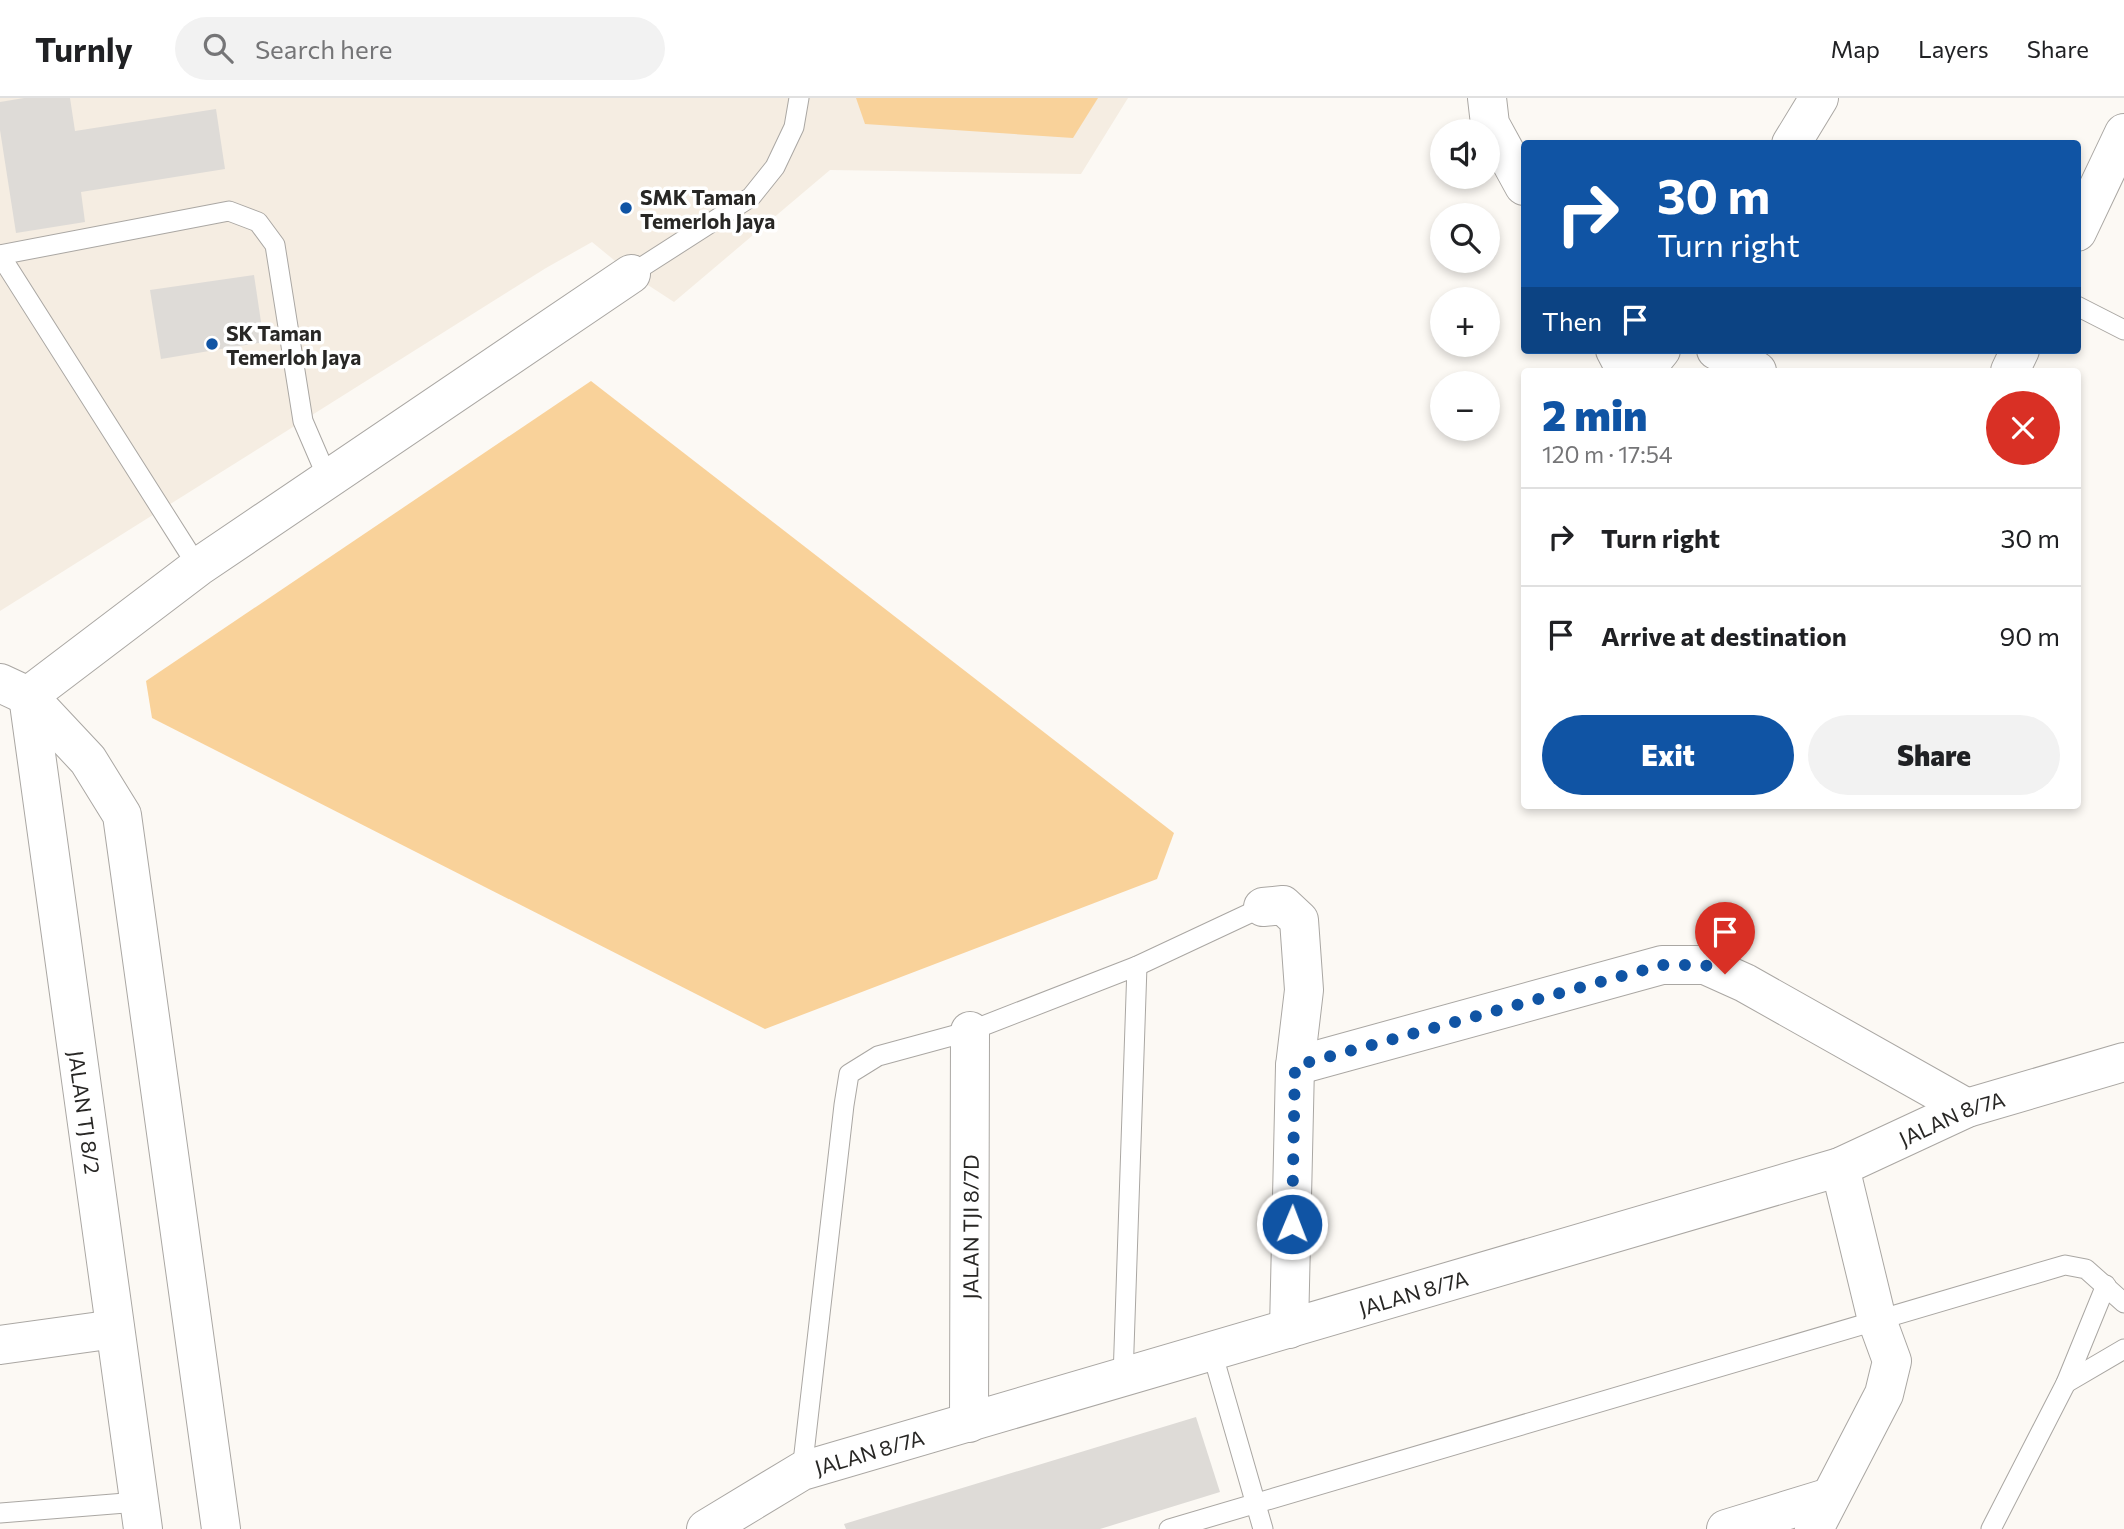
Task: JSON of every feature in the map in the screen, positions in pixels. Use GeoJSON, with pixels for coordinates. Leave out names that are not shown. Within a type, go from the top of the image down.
{"type":"FeatureCollection","features":[{"type":"Feature","properties":{"kind":"street"},"geometry":{"type":"LineString","coordinates":[[1487,98],[1490,124],[1521,181]]}},
{"type":"Feature","properties":{"kind":"street"},"geometry":{"type":"LineString","coordinates":[[1793,140],[1819,98]]}},
{"type":"Feature","properties":{"kind":"street"},"geometry":{"type":"LineString","coordinates":[[2081,224],[2124,133]]}},
{"type":"Feature","properties":{"kind":"street"},"geometry":{"type":"LineString","coordinates":[[221,1529],[122,815],[88,760],[14,689],[631,274]]}},
{"type":"Feature","properties":{"kind":"street"},"geometry":{"type":"LineString","coordinates":[[1646,368],[1658,354]]}},
{"type":"Feature","properties":{"kind":"street"},"geometry":{"type":"LineString","coordinates":[[1724,354],[1750,368]]}},
{"type":"Feature","properties":{"kind":"street","name":"JALAN TJ 8/2"},"geometry":{"type":"LineString","coordinates":[[14,689],[115,1329],[141,1515]]}},
{"type":"Feature","properties":{"kind":"street"},"geometry":{"type":"LineString","coordinates":[[1263,907],[1283,905],[1299,920],[1304,990],[1295,1066],[1289,1329]]}},
{"type":"Feature","properties":{"kind":"street"},"geometry":{"type":"LineString","coordinates":[[1295,1066],[1662,965],[1705,965],[1745,983],[1967,1108]]}},
{"type":"Feature","properties":{"kind":"street","name":"JALAN TJI 8/7D"},"geometry":{"type":"LineString","coordinates":[[970,1031],[970,1423]]}},
{"type":"Feature","properties":{"kind":"street","name":"JALAN 8/7A"},"geometry":{"type":"LineString","coordinates":[[706,1529],[802,1471],[1840,1167],[1967,1108],[2124,1062]]}},
{"type":"Feature","properties":{"kind":"street"},"geometry":{"type":"LineString","coordinates":[[1726,1529],[1822,1513],[1885,1394],[1892,1361],[1877,1320],[1840,1167]]}},
{"type":"Feature","properties":{"kind":"street"},"geometry":{"type":"LineString","coordinates":[[0,1345],[115,1329]]}},
{"type":"Feature","properties":{"kind":"lane"},"geometry":{"type":"LineString","coordinates":[[631,274],[751,197],[775,167],[794,127],[799,98]]}},
{"type":"Feature","properties":{"kind":"lane"},"geometry":{"type":"LineString","coordinates":[[198,567],[0,255],[229,211],[258,222],[275,245],[303,421],[328,479]]}},
{"type":"Feature","properties":{"kind":"lane"},"geometry":{"type":"LineString","coordinates":[[2081,308],[2124,330]]}},
{"type":"Feature","properties":{"kind":"lane"},"geometry":{"type":"LineString","coordinates":[[802,1471],[849,1074],[878,1056],[970,1031],[1137,966],[1263,907]]}},
{"type":"Feature","properties":{"kind":"lane"},"geometry":{"type":"LineString","coordinates":[[1123,1378],[1137,966]]}},
{"type":"Feature","properties":{"kind":"lane"},"geometry":{"type":"LineString","coordinates":[[1169,1529],[2065,1265],[2086,1269],[2124,1303]]}},
{"type":"Feature","properties":{"kind":"lane"},"geometry":{"type":"LineString","coordinates":[[1991,1529],[2066,1383],[2106,1285]]}},
{"type":"Feature","properties":{"kind":"lane"},"geometry":{"type":"LineString","coordinates":[[2066,1383],[2124,1349]]}},
{"type":"Feature","properties":{"kind":"lane"},"geometry":{"type":"LineString","coordinates":[[1212,1352],[1263,1529]]}},
{"type":"Feature","properties":{"kind":"lane"},"geometry":{"type":"LineString","coordinates":[[0,1513],[141,1515]]}},
{"type":"Feature","properties":{"kind":"shaded area","name":"SK Taman Temerloh Jaya"},"geometry":{"type":"Polygon","coordinates":[[[0,98],[1128,98],[1081,174],[830,170],[674,302],[631,274],[592,242],[546,268],[0,611],[0,98]]]}},
{"type":"Feature","properties":{"kind":"shaded area"},"geometry":{"type":"Polygon","coordinates":[[[856,98],[1098,98],[1073,138],[865,124],[856,98]]]}},
{"type":"Feature","properties":{"kind":"shaded area"},"geometry":{"type":"Polygon","coordinates":[[[591,381],[1174,833],[1157,879],[765,1029],[152,718],[146,681],[591,381]]]}},
{"type":"Feature","properties":{"kind":"building"},"geometry":{"type":"Polygon","coordinates":[[[24,98],[70,98],[75,131],[216,109],[225,169],[81,192],[85,222],[16,233],[0,130],[0,102],[24,98]]]}},
{"type":"Feature","properties":{"kind":"building"},"geometry":{"type":"Polygon","coordinates":[[[254,275],[264,342],[161,359],[150,290],[254,275]]]}},
{"type":"Feature","properties":{"kind":"building"},"geometry":{"type":"Polygon","coordinates":[[[1196,1417],[1220,1492],[1100,1529],[846,1529],[844,1524],[1196,1417]]]}},
{"type":"Feature","properties":{"kind":"place","name":"SMK Taman Temerloh Jaya"},"geometry":{"type":"Point","coordinates":[626,208]}},
{"type":"Feature","properties":{"kind":"place","name":"SK Taman Temerloh Jaya"},"geometry":{"type":"Point","coordinates":[212,344]}},
{"type":"Feature","properties":{"kind":"route"},"geometry":{"type":"LineString","coordinates":[[1292,1224],[1295,1066],[1662,965],[1705,965],[1725,974]]}}]}
